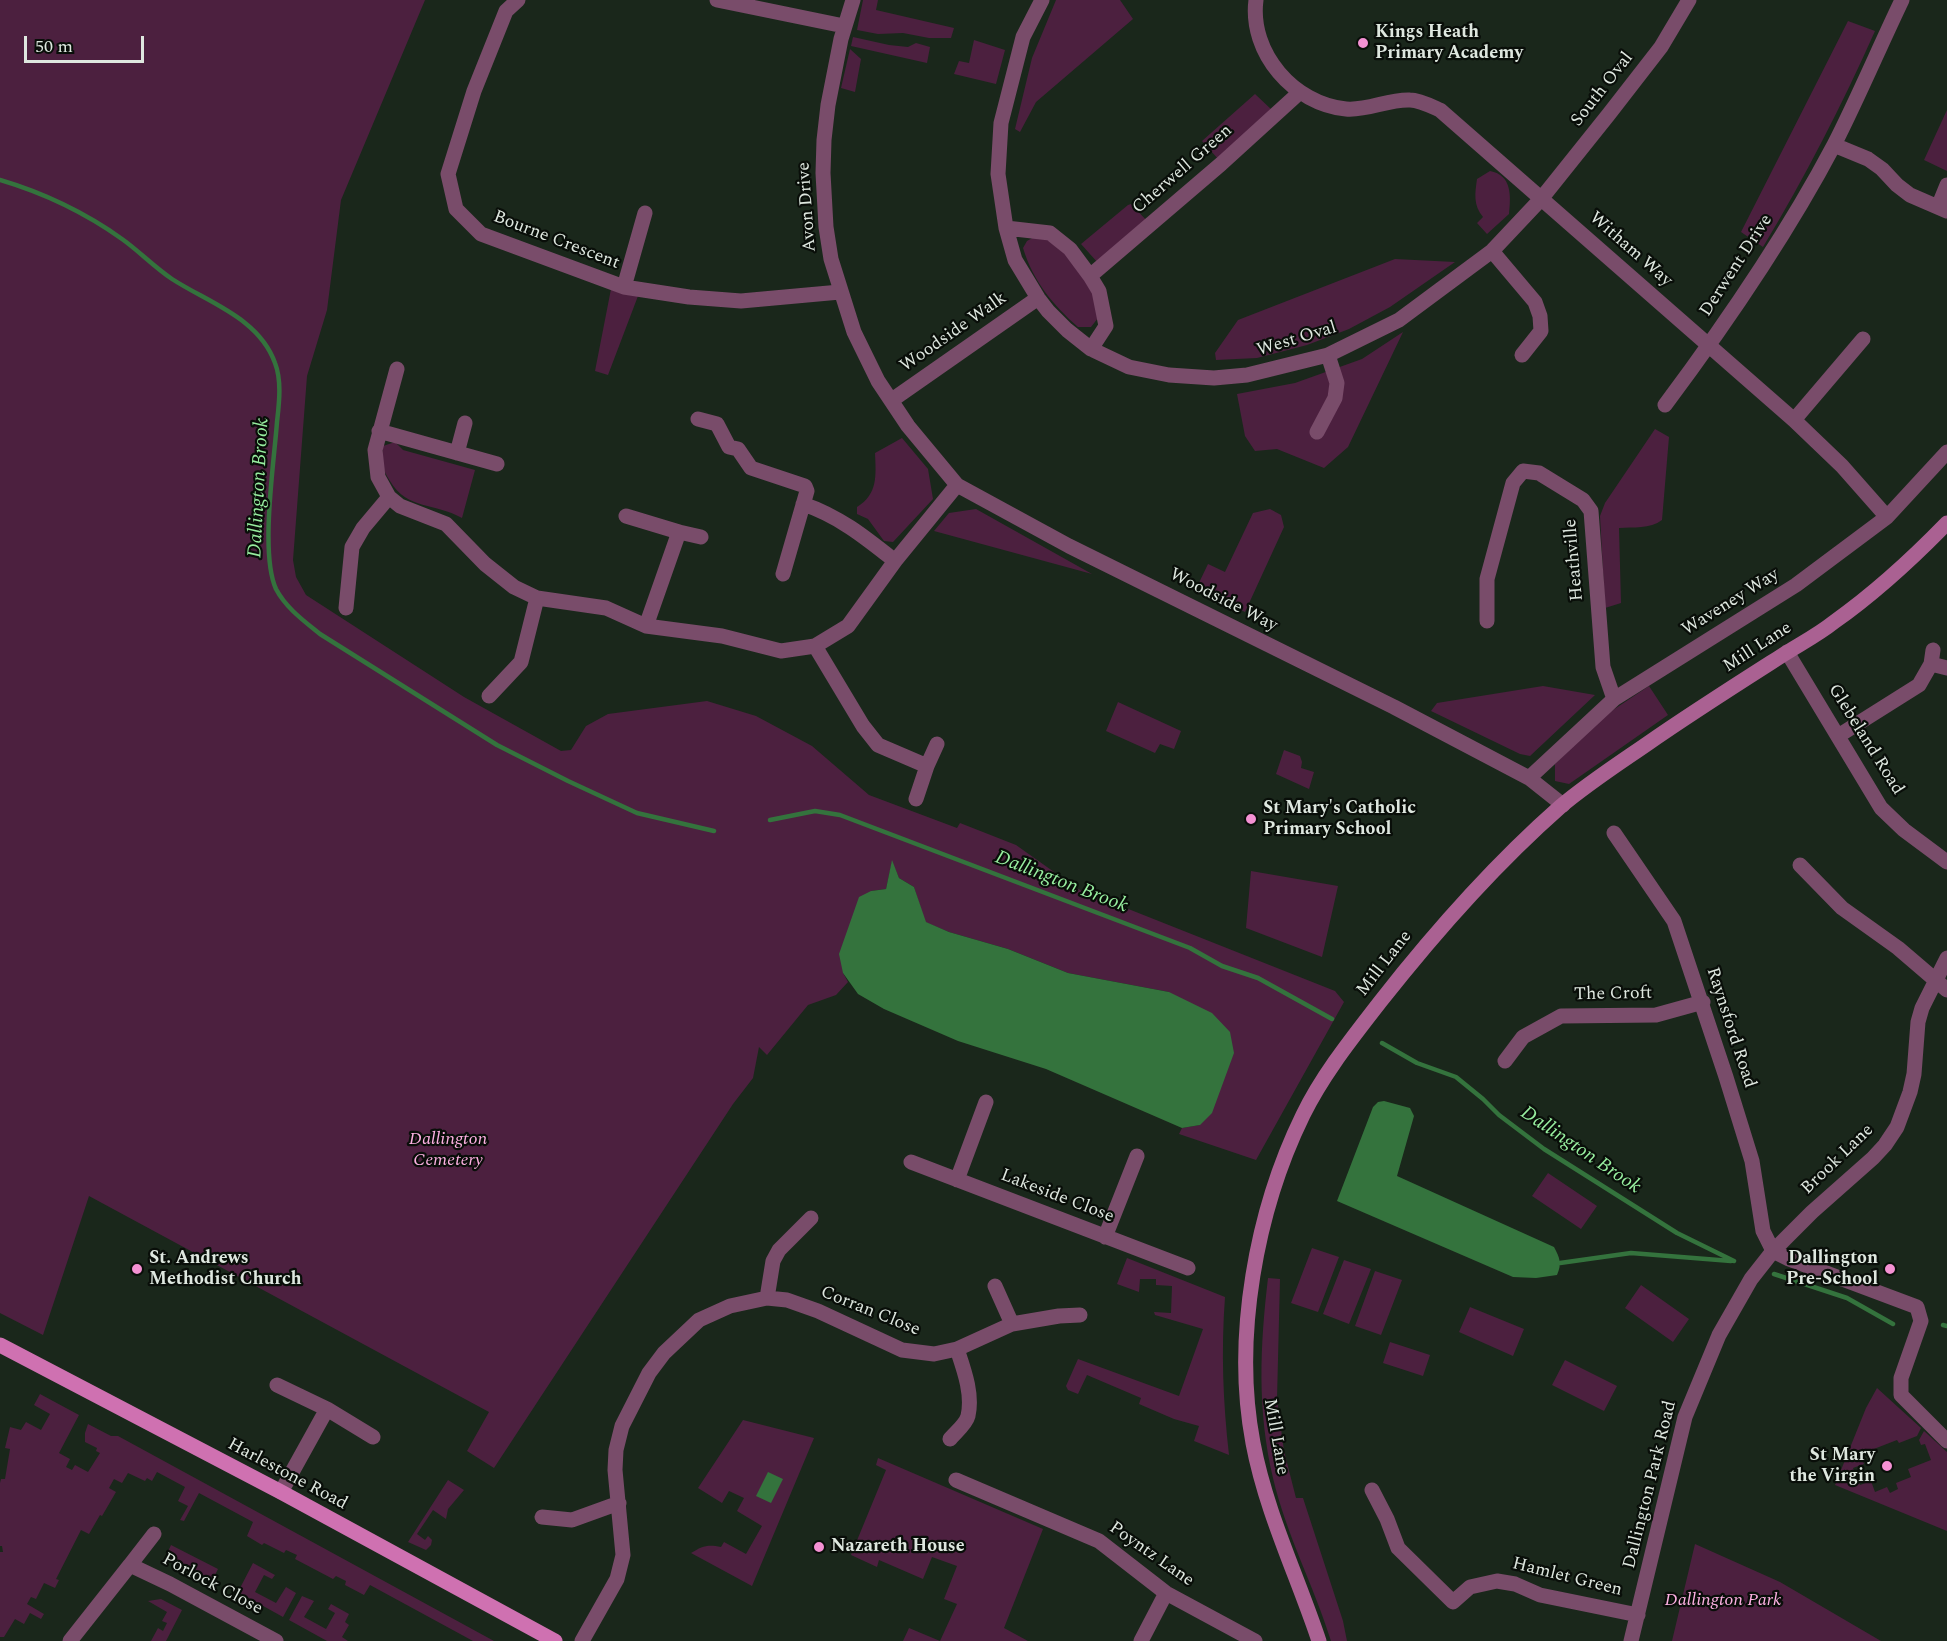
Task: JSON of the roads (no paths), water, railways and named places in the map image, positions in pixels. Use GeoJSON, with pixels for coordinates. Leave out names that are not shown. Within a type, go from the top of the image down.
{"type":"FeatureCollection","features":[{"type":"Feature","properties":{"kind":"main road","name":"Harlestone Road"},"geometry":{"type":"LineString","coordinates":[[0,1345],[281,1492],[555,1641]]}},
{"type":"Feature","properties":{"kind":"street","name":"Bourne Crescent"},"geometry":{"type":"LineString","coordinates":[[518,0],[506,11],[474,91],[448,174],[456,210],[481,234],[624,287],[741,302],[840,292]]}},
{"type":"Feature","properties":{"kind":"street"},"geometry":{"type":"LineString","coordinates":[[717,0],[844,26]]}},
{"type":"Feature","properties":{"kind":"street","name":"Avon Drive"},"geometry":{"type":"LineString","coordinates":[[852,0],[844,26],[828,105],[823,173],[826,227],[831,259],[854,332],[878,381],[892,400]]}},
{"type":"Feature","properties":{"kind":"street","name":"West Oval"},"geometry":{"type":"LineString","coordinates":[[1042,0],[1023,38],[1001,123],[998,174],[1006,228],[1015,260],[1038,298],[1067,330],[1091,349],[1129,367],[1169,375],[1214,378],[1247,375],[1328,355],[1399,320],[1492,251],[1541,199]]}},
{"type":"Feature","properties":{"kind":"street"},"geometry":{"type":"LineString","coordinates":[[1256,0],[1254,10],[1257,30],[1267,57],[1299,93]]}},
{"type":"Feature","properties":{"kind":"street","name":"South Oval"},"geometry":{"type":"LineString","coordinates":[[1541,199],[1661,47],[1689,0]]}},
{"type":"Feature","properties":{"kind":"street","name":"Derwent Drive"},"geometry":{"type":"LineString","coordinates":[[1665,405],[1777,245],[1834,145],[1902,0]]}},
{"type":"Feature","properties":{"kind":"street","name":"Witham Way"},"geometry":{"type":"LineString","coordinates":[[1299,93],[1331,107],[1347,109],[1365,109],[1412,99],[1440,110],[1794,420],[1842,466],[1887,517]]}},
{"type":"Feature","properties":{"kind":"street","name":"Cherwell Green"},"geometry":{"type":"LineString","coordinates":[[1090,276],[1221,164],[1299,93]]}},
{"type":"Feature","properties":{"kind":"street"},"geometry":{"type":"LineString","coordinates":[[1834,145],[1868,159],[1910,195],[1942,209],[1947,185]]}},
{"type":"Feature","properties":{"kind":"street"},"geometry":{"type":"LineString","coordinates":[[624,287],[645,213]]}},
{"type":"Feature","properties":{"kind":"street"},"geometry":{"type":"LineString","coordinates":[[1006,228],[1050,233],[1070,249],[1090,276],[1099,291],[1106,326],[1091,349]]}},
{"type":"Feature","properties":{"kind":"street"},"geometry":{"type":"LineString","coordinates":[[1492,251],[1535,302],[1540,316],[1541,331],[1522,355]]}},
{"type":"Feature","properties":{"kind":"street","name":"Woodside Walk"},"geometry":{"type":"LineString","coordinates":[[892,400],[1038,298]]}},
{"type":"Feature","properties":{"kind":"street"},"geometry":{"type":"LineString","coordinates":[[1794,420],[1863,339]]}},
{"type":"Feature","properties":{"kind":"street"},"geometry":{"type":"LineString","coordinates":[[1317,432],[1335,398],[1337,383],[1328,355]]}},
{"type":"Feature","properties":{"kind":"street"},"geometry":{"type":"LineString","coordinates":[[397,369],[375,450],[378,477],[389,497],[400,506],[446,524],[484,564],[514,587],[537,598],[606,608],[646,626],[722,636],[781,651],[814,646],[848,626],[895,561],[957,485]]}},
{"type":"Feature","properties":{"kind":"street","name":"Woodside Way"},"geometry":{"type":"LineString","coordinates":[[892,400],[908,426],[957,485],[1069,546],[1394,706],[1529,778],[1563,805]]}},
{"type":"Feature","properties":{"kind":"street"},"geometry":{"type":"LineString","coordinates":[[698,419],[717,424],[729,447],[738,449],[751,468],[805,486],[805,498],[783,574]]}},
{"type":"Feature","properties":{"kind":"street"},"geometry":{"type":"LineString","coordinates":[[457,453],[465,423]]}},
{"type":"Feature","properties":{"kind":"street"},"geometry":{"type":"LineString","coordinates":[[380,431],[497,464]]}},
{"type":"Feature","properties":{"kind":"street","name":"Waveney Way"},"geometry":{"type":"LineString","coordinates":[[1529,778],[1614,699],[1796,585],[1887,517],[1947,452]]}},
{"type":"Feature","properties":{"kind":"street","name":"Heathville"},"geometry":{"type":"LineString","coordinates":[[1487,621],[1487,579],[1513,483],[1523,471],[1539,473],[1583,500],[1591,511],[1603,667],[1614,699]]}},
{"type":"Feature","properties":{"kind":"street"},"geometry":{"type":"LineString","coordinates":[[346,608],[352,547],[363,528],[389,497]]}},
{"type":"Feature","properties":{"kind":"street"},"geometry":{"type":"LineString","coordinates":[[805,498],[821,510],[852,527],[895,561]]}},
{"type":"Feature","properties":{"kind":"street"},"geometry":{"type":"LineString","coordinates":[[626,516],[702,537]]}},
{"type":"Feature","properties":{"kind":"street","name":"Mill Lane"},"geometry":{"type":"LineString","coordinates":[[1315,1640],[1265,1491],[1252,1431],[1246,1358],[1248,1315],[1256,1261],[1271,1201],[1304,1114],[1327,1074],[1367,1019],[1442,925],[1494,868],[1563,805],[1647,744],[1832,624],[1864,600],[1947,523]]}},
{"type":"Feature","properties":{"kind":"street"},"geometry":{"type":"LineString","coordinates":[[646,626],[679,532]]}},
{"type":"Feature","properties":{"kind":"street"},"geometry":{"type":"LineString","coordinates":[[489,696],[521,662],[537,598]]}},
{"type":"Feature","properties":{"kind":"street"},"geometry":{"type":"LineString","coordinates":[[814,646],[863,726],[878,745],[927,766]]}},
{"type":"Feature","properties":{"kind":"street","name":"Glebeland Road"},"geometry":{"type":"LineString","coordinates":[[1787,652],[1881,808],[1904,830],[1947,862]]}},
{"type":"Feature","properties":{"kind":"street"},"geometry":{"type":"LineString","coordinates":[[1838,736],[1919,685],[1932,657],[1947,668]]}},
{"type":"Feature","properties":{"kind":"street"},"geometry":{"type":"LineString","coordinates":[[916,799],[936,744]]}},
{"type":"Feature","properties":{"kind":"street","name":"Raynsford Road"},"geometry":{"type":"LineString","coordinates":[[1614,833],[1674,921],[1752,1161],[1764,1231],[1773,1251]]}},
{"type":"Feature","properties":{"kind":"street"},"geometry":{"type":"LineString","coordinates":[[1800,864],[1842,908],[1898,948],[1942,986]]}},
{"type":"Feature","properties":{"kind":"street","name":"Brook Lane"},"geometry":{"type":"LineString","coordinates":[[1773,1251],[1812,1212],[1873,1158],[1897,1127],[1914,1074],[1918,1022],[1922,1008],[1942,986],[1947,958]]}},
{"type":"Feature","properties":{"kind":"street","name":"The Croft"},"geometry":{"type":"LineString","coordinates":[[1505,1061],[1523,1037],[1561,1016],[1656,1015],[1702,1002]]}},
{"type":"Feature","properties":{"kind":"street"},"geometry":{"type":"LineString","coordinates":[[957,1180],[986,1102]]}},
{"type":"Feature","properties":{"kind":"street"},"geometry":{"type":"LineString","coordinates":[[1105,1237],[1137,1156]]}},
{"type":"Feature","properties":{"kind":"street","name":"Lakeside Close"},"geometry":{"type":"LineString","coordinates":[[911,1162],[1188,1268]]}},
{"type":"Feature","properties":{"kind":"street"},"geometry":{"type":"LineString","coordinates":[[767,1298],[773,1261],[779,1250],[811,1218]]}},
{"type":"Feature","properties":{"kind":"street"},"geometry":{"type":"LineString","coordinates":[[1773,1251],[1917,1307],[1921,1321],[1900,1378],[1901,1395],[1947,1441]]}},
{"type":"Feature","properties":{"kind":"street","name":"Dallington Park Road"},"geometry":{"type":"LineString","coordinates":[[1631,1641],[1685,1417],[1719,1335],[1751,1279],[1773,1251]]}},
{"type":"Feature","properties":{"kind":"street"},"geometry":{"type":"LineString","coordinates":[[995,1286],[1012,1324]]}},
{"type":"Feature","properties":{"kind":"street","name":"Corran Close"},"geometry":{"type":"LineString","coordinates":[[582,1641],[618,1579],[623,1555],[615,1470],[622,1426],[650,1372],[664,1353],[699,1320],[730,1306],[767,1298],[787,1300],[818,1311],[902,1350],[934,1354],[957,1349],[1012,1324],[1080,1315]]}},
{"type":"Feature","properties":{"kind":"street"},"geometry":{"type":"LineString","coordinates":[[950,1439],[968,1418],[969,1396],[966,1377],[957,1349]]}},
{"type":"Feature","properties":{"kind":"street"},"geometry":{"type":"LineString","coordinates":[[278,1385],[327,1409],[373,1437]]}},
{"type":"Feature","properties":{"kind":"street"},"geometry":{"type":"LineString","coordinates":[[281,1492],[327,1409]]}},
{"type":"Feature","properties":{"kind":"street","name":"Poyntz Lane"},"geometry":{"type":"LineString","coordinates":[[956,1480],[1100,1541],[1166,1593],[1255,1641]]}},
{"type":"Feature","properties":{"kind":"street","name":"Hamlet Green"},"geometry":{"type":"LineString","coordinates":[[1372,1490],[1387,1519],[1398,1548],[1453,1602],[1470,1587],[1497,1581],[1515,1584],[1540,1594],[1638,1614]]}},
{"type":"Feature","properties":{"kind":"street"},"geometry":{"type":"LineString","coordinates":[[542,1517],[572,1520],[619,1503]]}},
{"type":"Feature","properties":{"kind":"street","name":"Porlock Close"},"geometry":{"type":"LineString","coordinates":[[70,1641],[154,1534]]}},
{"type":"Feature","properties":{"kind":"street","name":"Porlock Close"},"geometry":{"type":"LineString","coordinates":[[130,1565],[276,1641]]}},
{"type":"Feature","properties":{"kind":"street"},"geometry":{"type":"LineString","coordinates":[[1141,1641],[1166,1593]]}},
{"type":"Feature","properties":{"kind":"waterway","name":"Dallington Brook"},"geometry":{"type":"LineString","coordinates":[[0,180],[63,204],[108,229],[172,279],[245,323],[267,347],[279,377],[279,408],[268,532],[271,573],[276,589],[296,614],[320,634],[497,745],[637,813],[714,831]]}},
{"type":"Feature","properties":{"kind":"waterway","name":"Dallington Brook"},"geometry":{"type":"LineString","coordinates":[[770,820],[815,811],[840,815],[1190,948],[1222,966],[1258,978],[1332,1019]]}},
{"type":"Feature","properties":{"kind":"waterway","name":"Dallington Brook"},"geometry":{"type":"LineString","coordinates":[[1382,1043],[1417,1063],[1456,1077],[1499,1115],[1544,1149],[1677,1233],[1734,1261]]}},
{"type":"Feature","properties":{"kind":"waterway"},"geometry":{"type":"LineString","coordinates":[[1560,1263],[1631,1253],[1731,1261]]}},
{"type":"Feature","properties":{"kind":"waterway","name":"Dallington Brook"},"geometry":{"type":"LineString","coordinates":[[1774,1274],[1847,1298],[1893,1324]]}},
{"type":"Feature","properties":{"kind":"waterway","name":"Dallington Brook"},"geometry":{"type":"LineString","coordinates":[[1943,1325],[1947,1326]]}},
{"type":"Feature","properties":{"kind":"place","name":"Kings Heath Primary Academy"},"geometry":{"type":"Point","coordinates":[1363,43]}},
{"type":"Feature","properties":{"kind":"place","name":"St Mary's Catholic Primary School"},"geometry":{"type":"Point","coordinates":[1251,819]}},
{"type":"Feature","properties":{"kind":"place","name":"St. Andrews Methodist Church"},"geometry":{"type":"Point","coordinates":[137,1269]}},
{"type":"Feature","properties":{"kind":"place","name":"Dallington Pre-School"},"geometry":{"type":"Point","coordinates":[1890,1269]}},
{"type":"Feature","properties":{"kind":"place","name":"St Mary the Virgin"},"geometry":{"type":"Point","coordinates":[1887,1466]}},
{"type":"Feature","properties":{"kind":"place","name":"Nazareth House"},"geometry":{"type":"Point","coordinates":[819,1547]}},
{"type":"Feature","properties":{"kind":"park label","name":"Dallington Cemetery"},"geometry":{"type":"Point","coordinates":[448,1150]}},
{"type":"Feature","properties":{"kind":"park label","name":"Dallington Park"},"geometry":{"type":"Point","coordinates":[1723,1601]}}]}
